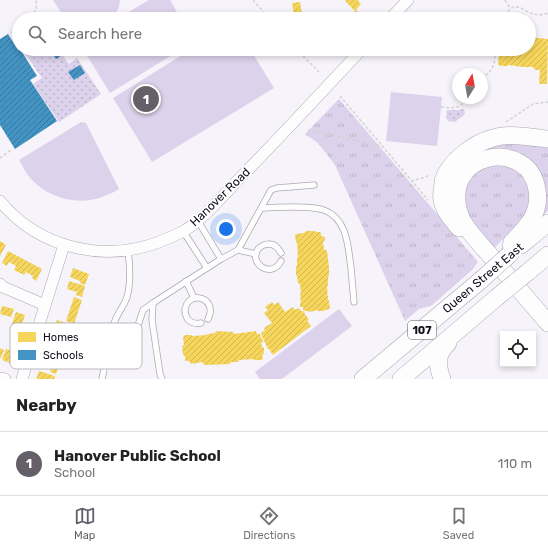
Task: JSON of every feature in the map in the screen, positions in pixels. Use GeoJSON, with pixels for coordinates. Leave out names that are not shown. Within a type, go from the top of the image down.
{"type":"FeatureCollection","features":[{"type":"Feature","properties":{"kind":"main road"},"geometry":{"type":"LineString","coordinates":[[548,139],[523,136],[494,137],[473,147],[459,157],[447,173],[444,181],[442,200],[450,216],[463,234],[548,335]]}},
{"type":"Feature","properties":{"kind":"main road"},"geometry":{"type":"LineString","coordinates":[[510,254],[512,242],[526,228],[535,213],[538,193],[537,187],[531,172],[516,161],[493,157],[484,159],[470,166],[458,184],[457,206],[462,220],[548,323]]}},
{"type":"Feature","properties":{"kind":"main road","name":"Queen Street East"},"geometry":{"type":"LineString","coordinates":[[363,379],[548,223]]}},
{"type":"Feature","properties":{"kind":"main road","name":"Queen Street East"},"geometry":{"type":"LineString","coordinates":[[400,379],[548,255]]}},
{"type":"Feature","properties":{"kind":"main road"},"geometry":{"type":"LineString","coordinates":[[442,379],[438,363],[443,348],[474,321],[478,314]]}},
{"type":"Feature","properties":{"kind":"street"},"geometry":{"type":"LineString","coordinates":[[397,12],[408,0]]}},
{"type":"Feature","properties":{"kind":"street","name":"Hanover Road"},"geometry":{"type":"LineString","coordinates":[[0,201],[23,223],[42,236],[64,245],[106,252],[148,246],[166,239],[183,231],[198,221],[355,56]]}},
{"type":"Feature","properties":{"kind":"street"},"geometry":{"type":"LineString","coordinates":[[39,323],[64,245]]}},
{"type":"Feature","properties":{"kind":"street"},"geometry":{"type":"LineString","coordinates":[[0,284],[3,287],[45,305]]}},
{"type":"Feature","properties":{"kind":"street"},"geometry":{"type":"LineString","coordinates":[[22,379],[25,369]]}},
{"type":"Feature","properties":{"kind":"street"},"geometry":{"type":"LineString","coordinates":[[0,378],[5,379]]}},
{"type":"Feature","properties":{"kind":"lane"},"geometry":{"type":"LineString","coordinates":[[139,323],[143,310],[186,281],[238,250],[269,193],[274,189],[314,185]]}},
{"type":"Feature","properties":{"kind":"lane"},"geometry":{"type":"LineString","coordinates":[[262,208],[305,207],[323,210],[330,213],[337,219],[348,240],[354,302]]}},
{"type":"Feature","properties":{"kind":"lane"},"geometry":{"type":"LineString","coordinates":[[198,221],[221,259]]}},
{"type":"Feature","properties":{"kind":"lane"},"geometry":{"type":"LineString","coordinates":[[183,231],[207,268]]}},
{"type":"Feature","properties":{"kind":"lane"},"geometry":{"type":"LineString","coordinates":[[281,253],[276,246],[268,244],[260,247],[256,254],[257,262],[260,266],[268,270],[276,267],[281,261]]}},
{"type":"Feature","properties":{"kind":"lane"},"geometry":{"type":"LineString","coordinates":[[114,323],[128,294],[130,266],[128,250]]}},
{"type":"Feature","properties":{"kind":"lane"},"geometry":{"type":"LineString","coordinates":[[238,250],[256,254]]}},
{"type":"Feature","properties":{"kind":"lane"},"geometry":{"type":"LineString","coordinates":[[186,281],[194,298]]}},
{"type":"Feature","properties":{"kind":"lane"},"geometry":{"type":"LineString","coordinates":[[201,323],[193,323],[186,317],[185,308],[190,300],[194,298],[202,298],[206,300],[211,311],[208,319]]}},
{"type":"Feature","properties":{"kind":"lane"},"geometry":{"type":"LineString","coordinates":[[153,303],[152,320],[162,379]]}},
{"type":"Feature","properties":{"kind":"lane"},"geometry":{"type":"LineString","coordinates":[[102,379],[104,369]]}},
{"type":"Feature","properties":{"kind":"path"},"geometry":{"type":"LineString","coordinates":[[34,12],[36,9],[36,0]]}},
{"type":"Feature","properties":{"kind":"path"},"geometry":{"type":"LineString","coordinates":[[253,0],[264,12]]}},
{"type":"Feature","properties":{"kind":"path"},"geometry":{"type":"LineString","coordinates":[[505,0],[511,9]]}},
{"type":"Feature","properties":{"kind":"path"},"geometry":{"type":"LineString","coordinates":[[508,12],[514,7],[522,8],[529,12]]}},
{"type":"Feature","properties":{"kind":"path"},"geometry":{"type":"LineString","coordinates":[[536,14],[548,13]]}},
{"type":"Feature","properties":{"kind":"path"},"geometry":{"type":"LineString","coordinates":[[303,56],[319,72]]}},
{"type":"Feature","properties":{"kind":"path"},"geometry":{"type":"LineString","coordinates":[[488,73],[493,68],[495,56]]}},
{"type":"Feature","properties":{"kind":"path"},"geometry":{"type":"LineString","coordinates":[[340,96],[429,202]]}},
{"type":"Feature","properties":{"kind":"path"},"geometry":{"type":"LineString","coordinates":[[501,125],[533,104],[548,102]]}},
{"type":"Feature","properties":{"kind":"path"},"geometry":{"type":"LineString","coordinates":[[441,107],[458,108],[463,104]]}},
{"type":"Feature","properties":{"kind":"path"},"geometry":{"type":"LineString","coordinates":[[308,130],[382,146]]}},
{"type":"Feature","properties":{"kind":"path"},"geometry":{"type":"LineString","coordinates":[[0,158],[11,150]]}},
{"type":"Feature","properties":{"kind":"path"},"geometry":{"type":"LineString","coordinates":[[412,181],[430,175]]}},
{"type":"Feature","properties":{"kind":"green space"},"geometry":{"type":"Polygon","coordinates":[[[53,0],[120,0],[116,12],[61,12],[53,0]]]}},
{"type":"Feature","properties":{"kind":"green space"},"geometry":{"type":"Polygon","coordinates":[[[149,0],[170,0],[177,12],[129,12],[149,0]]]}},
{"type":"Feature","properties":{"kind":"green space"},"geometry":{"type":"Polygon","coordinates":[[[27,56],[63,56],[69,64],[77,58],[101,94],[59,122],[33,84],[42,78],[27,56]]]}},
{"type":"Feature","properties":{"kind":"green space"},"geometry":{"type":"Polygon","coordinates":[[[87,56],[171,56],[110,93],[87,56]]]}},
{"type":"Feature","properties":{"kind":"green space"},"geometry":{"type":"Polygon","coordinates":[[[181,56],[254,56],[274,88],[152,162],[113,98],[181,56]]]}},
{"type":"Feature","properties":{"kind":"green space"},"geometry":{"type":"Polygon","coordinates":[[[391,92],[442,97],[437,146],[386,141],[391,92]]]}},
{"type":"Feature","properties":{"kind":"green space"},"geometry":{"type":"Polygon","coordinates":[[[339,99],[478,262],[472,270],[431,306],[419,309],[405,321],[335,165],[318,143],[305,134],[339,99]]]}},
{"type":"Feature","properties":{"kind":"green space"},"geometry":{"type":"Polygon","coordinates":[[[464,109],[464,115],[455,122],[448,121],[446,117],[447,110],[464,109]]]}},
{"type":"Feature","properties":{"kind":"green space"},"geometry":{"type":"Polygon","coordinates":[[[81,122],[86,123],[119,189],[93,200],[83,201],[55,195],[38,186],[29,177],[19,160],[81,122]]]}},
{"type":"Feature","properties":{"kind":"green space"},"geometry":{"type":"Polygon","coordinates":[[[501,141],[548,144],[548,211],[539,218],[546,197],[537,167],[515,152],[493,150],[469,160],[466,159],[501,141]]]}},
{"type":"Feature","properties":{"kind":"green space"},"geometry":{"type":"Polygon","coordinates":[[[496,161],[527,175],[531,210],[494,248],[465,213],[460,196],[466,177],[496,161]]]}},
{"type":"Feature","properties":{"kind":"green space"},"geometry":{"type":"Polygon","coordinates":[[[339,309],[352,326],[282,379],[260,379],[255,372],[339,309]]]}},
{"type":"Feature","properties":{"kind":"building: Homes"},"geometry":{"type":"Polygon","coordinates":[[[359,0],[358,1],[361,4],[355,11],[345,1],[359,0]]]}},
{"type":"Feature","properties":{"kind":"building: Homes"},"geometry":{"type":"Polygon","coordinates":[[[300,2],[302,12],[293,12],[292,3],[300,2]]]}},
{"type":"Feature","properties":{"kind":"building: Homes"},"geometry":{"type":"Polygon","coordinates":[[[536,38],[548,39],[547,84],[540,84],[540,70],[535,70],[533,67],[508,65],[500,66],[498,64],[499,56],[536,56],[536,38]]]}},
{"type":"Feature","properties":{"kind":"building: Homes"},"geometry":{"type":"Polygon","coordinates":[[[306,231],[320,232],[321,236],[325,237],[323,242],[324,250],[327,251],[329,267],[327,286],[330,308],[324,311],[317,310],[310,312],[303,310],[303,307],[300,307],[301,293],[300,284],[298,283],[296,275],[298,257],[295,235],[306,231]]]}},
{"type":"Feature","properties":{"kind":"building: Homes"},"geometry":{"type":"Polygon","coordinates":[[[0,241],[6,245],[0,256],[0,241]]]}},
{"type":"Feature","properties":{"kind":"building: Homes"},"geometry":{"type":"Polygon","coordinates":[[[8,251],[42,269],[36,281],[32,278],[33,276],[26,272],[24,275],[14,270],[16,266],[9,262],[7,266],[2,263],[8,251]]]}},
{"type":"Feature","properties":{"kind":"building: Homes"},"geometry":{"type":"Polygon","coordinates":[[[73,268],[89,274],[85,285],[70,277],[73,268]]]}},
{"type":"Feature","properties":{"kind":"building: Homes"},"geometry":{"type":"Polygon","coordinates":[[[69,281],[85,286],[82,297],[76,295],[77,292],[67,289],[69,281]]]}},
{"type":"Feature","properties":{"kind":"building: Homes"},"geometry":{"type":"Polygon","coordinates":[[[74,297],[82,300],[74,323],[66,321],[74,297]]]}},
{"type":"Feature","properties":{"kind":"building: Homes"},"geometry":{"type":"Polygon","coordinates":[[[272,302],[274,305],[278,302],[285,312],[293,307],[295,310],[299,308],[309,320],[307,321],[311,326],[273,355],[268,349],[261,334],[265,330],[264,328],[272,323],[264,313],[268,310],[265,307],[272,302]]]}},
{"type":"Feature","properties":{"kind":"building: Homes"},"geometry":{"type":"Polygon","coordinates":[[[2,306],[14,309],[11,317],[0,314],[2,306]]]}},
{"type":"Feature","properties":{"kind":"building: Homes"},"geometry":{"type":"Polygon","coordinates":[[[16,312],[25,315],[22,323],[12,323],[16,312]]]}},
{"type":"Feature","properties":{"kind":"building: Homes"},"geometry":{"type":"Polygon","coordinates":[[[57,320],[66,323],[56,323],[57,320]]]}},
{"type":"Feature","properties":{"kind":"building: Homes"},"geometry":{"type":"Polygon","coordinates":[[[216,331],[233,332],[234,334],[256,331],[257,334],[260,334],[263,340],[261,343],[262,347],[264,348],[264,354],[262,355],[263,359],[239,360],[238,362],[231,362],[230,364],[205,365],[203,362],[191,364],[189,361],[185,360],[182,346],[184,345],[183,337],[185,335],[206,335],[215,333],[216,331]]]}},
{"type":"Feature","properties":{"kind":"building: Homes"},"geometry":{"type":"Polygon","coordinates":[[[0,348],[4,350],[1,358],[0,358],[0,348]]]}},
{"type":"Feature","properties":{"kind":"building: Homes"},"geometry":{"type":"Polygon","coordinates":[[[6,349],[10,350],[10,363],[2,360],[6,349]]]}},
{"type":"Feature","properties":{"kind":"building: Homes"},"geometry":{"type":"Polygon","coordinates":[[[51,369],[58,369],[56,374],[50,372],[51,369]]]}},
{"type":"Feature","properties":{"kind":"building: Homes"},"geometry":{"type":"Polygon","coordinates":[[[39,371],[55,376],[54,379],[36,379],[39,371]]]}},
{"type":"Feature","properties":{"kind":"building: Schools"},"geometry":{"type":"Polygon","coordinates":[[[8,34],[12,40],[12,56],[24,56],[37,76],[30,80],[57,121],[15,149],[0,125],[0,39],[8,34]]]}},
{"type":"Feature","properties":{"kind":"building: Schools"},"geometry":{"type":"Polygon","coordinates":[[[80,65],[85,73],[74,80],[68,72],[80,65]]]}},
{"type":"Feature","properties":{"kind":"place","name":"Hanover Public School"},"geometry":{"type":"Point","coordinates":[146,99]}}]}
